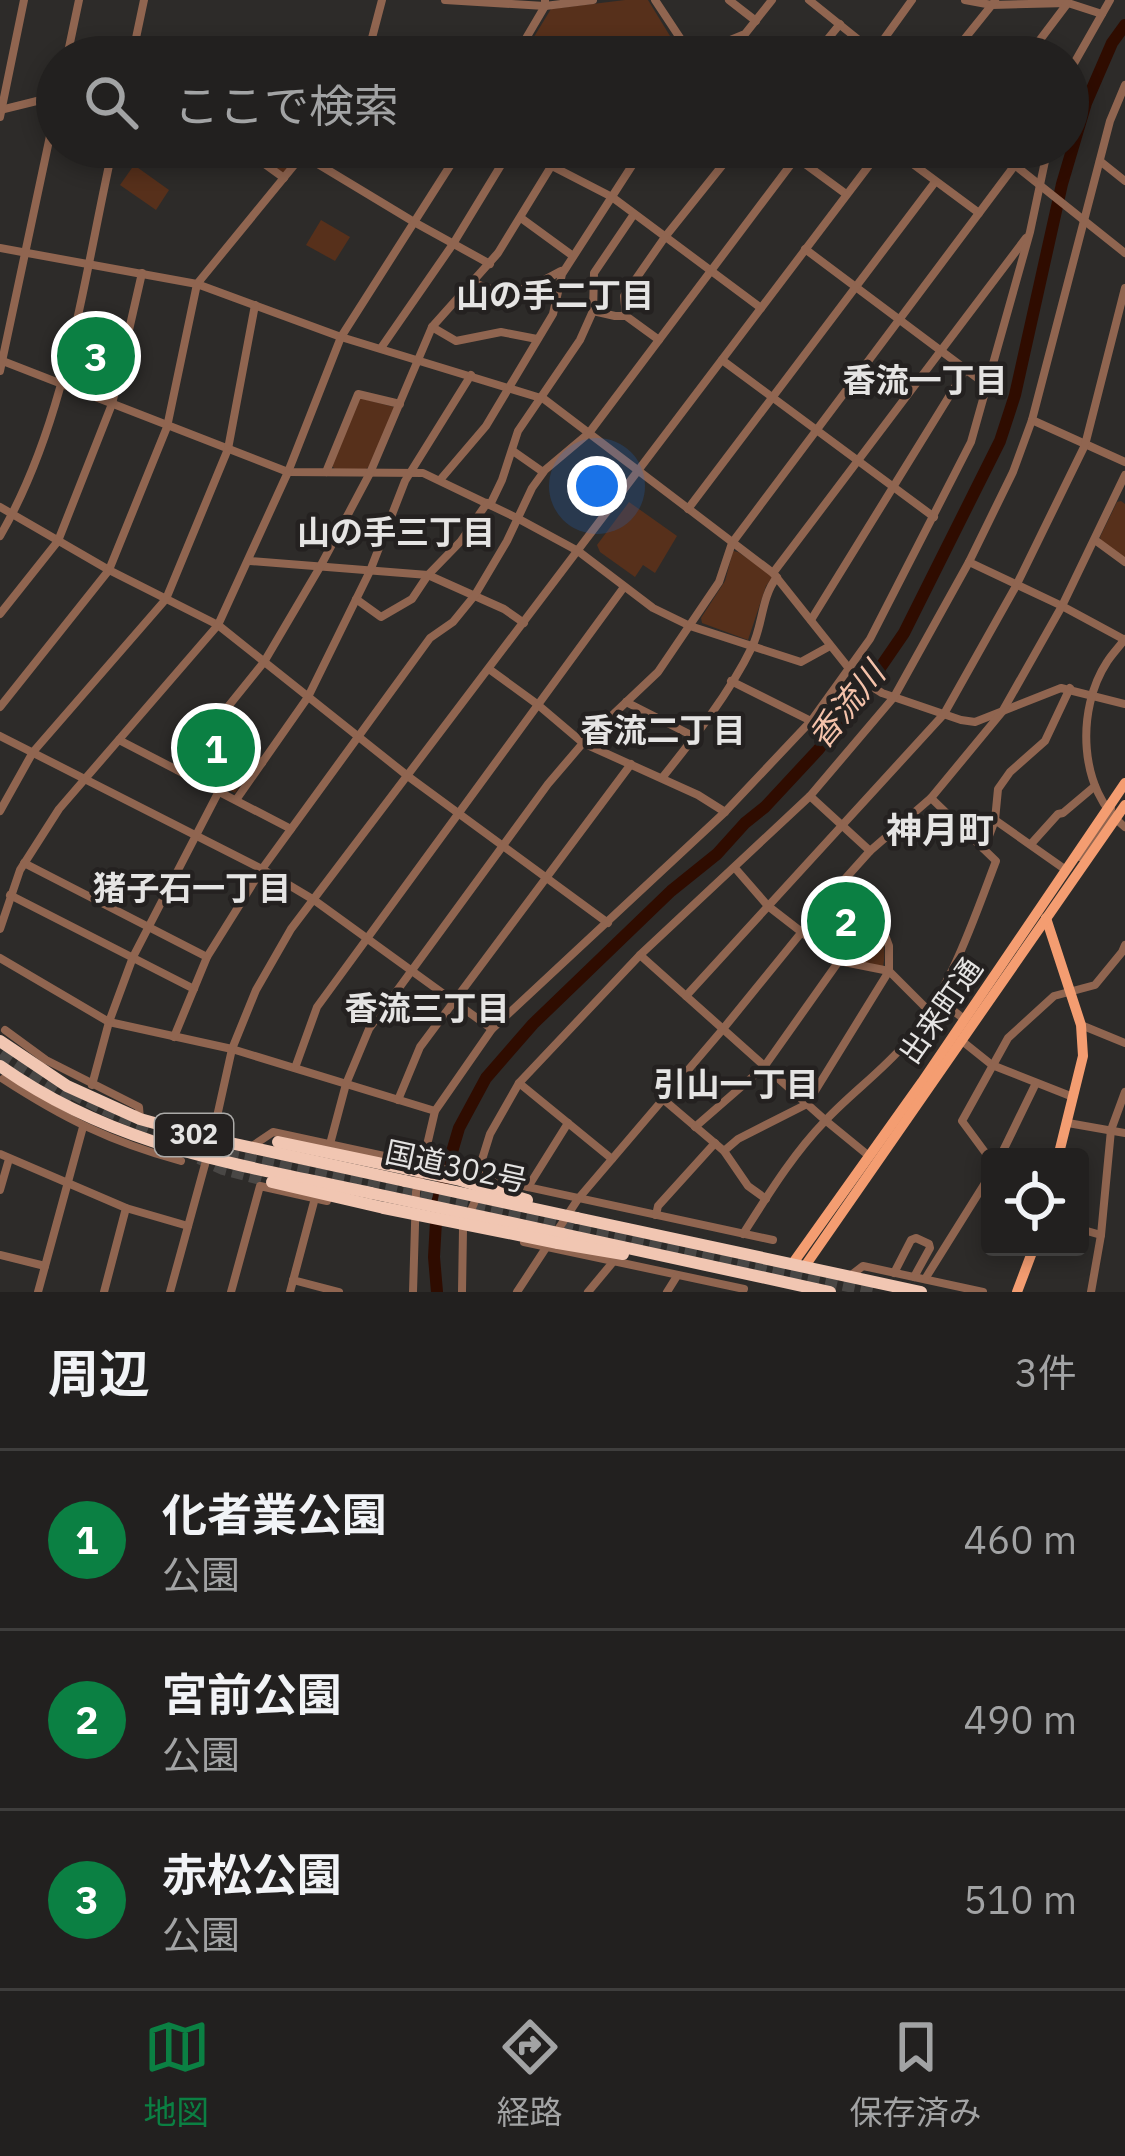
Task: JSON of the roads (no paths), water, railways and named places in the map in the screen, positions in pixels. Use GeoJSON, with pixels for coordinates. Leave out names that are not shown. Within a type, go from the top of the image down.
{"type":"FeatureCollection","features":[{"type":"Feature","properties":{"kind":"highway","name":"国道302号"},"geometry":{"type":"LineString","coordinates":[[3,1036],[80,1093],[140,1119],[212,1139],[406,1175],[577,1218],[850,1276],[923,1286]]}},
{"type":"Feature","properties":{"kind":"highway","name":"国道302号"},"geometry":{"type":"LineString","coordinates":[[2,1072],[32,1093],[158,1150],[371,1193],[555,1241]]}},
{"type":"Feature","properties":{"kind":"highway"},"geometry":{"type":"LineString","coordinates":[[278,1142],[406,1175]]}},
{"type":"Feature","properties":{"kind":"highway"},"geometry":{"type":"LineString","coordinates":[[247,1166],[268,1185],[523,1240],[684,1260],[784,1288],[830,1292]]}},
{"type":"Feature","properties":{"kind":"highway"},"geometry":{"type":"LineString","coordinates":[[784,1288],[799,1264]]}},
{"type":"Feature","properties":{"kind":"main road","name":"出来町通"},"geometry":{"type":"LineString","coordinates":[[799,1264],[1105,834],[1123,793]]}},
{"type":"Feature","properties":{"kind":"main road","name":"出来町通"},"geometry":{"type":"LineString","coordinates":[[873,1158],[1066,870],[1114,816]]}},
{"type":"Feature","properties":{"kind":"main road"},"geometry":{"type":"LineString","coordinates":[[1046,918],[1081,1025],[1083,1057],[1061,1148]]}},
{"type":"Feature","properties":{"kind":"main road"},"geometry":{"type":"LineString","coordinates":[[1017,1292],[1031,1256]]}},
{"type":"Feature","properties":{"kind":"street"},"geometry":{"type":"LineString","coordinates":[[24,0],[0,112],[36,104]]}},
{"type":"Feature","properties":{"kind":"street"},"geometry":{"type":"LineString","coordinates":[[71,36],[79,0]]}},
{"type":"Feature","properties":{"kind":"street"},"geometry":{"type":"LineString","coordinates":[[136,36],[144,0]]}},
{"type":"Feature","properties":{"kind":"street"},"geometry":{"type":"LineString","coordinates":[[373,36],[382,0]]}},
{"type":"Feature","properties":{"kind":"street"},"geometry":{"type":"LineString","coordinates":[[445,0],[593,0]]}},
{"type":"Feature","properties":{"kind":"street"},"geometry":{"type":"LineString","coordinates":[[655,0],[678,36]]}},
{"type":"Feature","properties":{"kind":"street"},"geometry":{"type":"LineString","coordinates":[[729,0],[756,21]]}},
{"type":"Feature","properties":{"kind":"street"},"geometry":{"type":"LineString","coordinates":[[741,36],[772,0]]}},
{"type":"Feature","properties":{"kind":"street"},"geometry":{"type":"LineString","coordinates":[[889,36],[912,0]]}},
{"type":"Feature","properties":{"kind":"street"},"geometry":{"type":"LineString","coordinates":[[965,0],[1068,3],[1102,14]]}},
{"type":"Feature","properties":{"kind":"street"},"geometry":{"type":"LineString","coordinates":[[1089,37],[1109,0]]}},
{"type":"Feature","properties":{"kind":"street"},"geometry":{"type":"LineString","coordinates":[[814,1],[853,36]]}},
{"type":"Feature","properties":{"kind":"street"},"geometry":{"type":"LineString","coordinates":[[966,36],[994,2]]}},
{"type":"Feature","properties":{"kind":"street"},"geometry":{"type":"LineString","coordinates":[[527,36],[545,3]]}},
{"type":"Feature","properties":{"kind":"street"},"geometry":{"type":"LineString","coordinates":[[1043,36],[1068,3]]}},
{"type":"Feature","properties":{"kind":"street"},"geometry":{"type":"LineString","coordinates":[[830,36],[839,24]]}},
{"type":"Feature","properties":{"kind":"street"},"geometry":{"type":"LineString","coordinates":[[462,1292],[460,1226],[475,1202],[490,1134],[519,1083],[640,956],[810,796],[894,697],[969,562],[1013,472],[1032,420],[1080,217],[1125,85]]}},
{"type":"Feature","properties":{"kind":"street"},"geometry":{"type":"LineString","coordinates":[[1100,161],[1125,181]]}},
{"type":"Feature","properties":{"kind":"street"},"geometry":{"type":"LineString","coordinates":[[0,371],[43,168]]}},
{"type":"Feature","properties":{"kind":"street"},"geometry":{"type":"LineString","coordinates":[[0,536],[62,383],[108,168]]}},
{"type":"Feature","properties":{"kind":"street"},"geometry":{"type":"LineString","coordinates":[[270,168],[284,178]]}},
{"type":"Feature","properties":{"kind":"street"},"geometry":{"type":"LineString","coordinates":[[0,707],[109,570],[167,427],[197,284],[293,168]]}},
{"type":"Feature","properties":{"kind":"street"},"geometry":{"type":"LineString","coordinates":[[333,168],[414,222],[490,264]]}},
{"type":"Feature","properties":{"kind":"street"},"geometry":{"type":"LineString","coordinates":[[0,928],[23,863],[58,809],[218,626],[288,472],[341,337],[449,168]]}},
{"type":"Feature","properties":{"kind":"street"},"geometry":{"type":"LineString","coordinates":[[381,349],[500,168]]}},
{"type":"Feature","properties":{"kind":"street"},"geometry":{"type":"LineString","coordinates":[[177,770],[264,662],[370,473],[432,327],[490,264],[550,168]]}},
{"type":"Feature","properties":{"kind":"street"},"geometry":{"type":"LineString","coordinates":[[555,168],[611,197],[761,308]]}},
{"type":"Feature","properties":{"kind":"street"},"geometry":{"type":"LineString","coordinates":[[440,480],[486,426],[553,314],[566,268],[630,168]]}},
{"type":"Feature","properties":{"kind":"street"},"geometry":{"type":"LineString","coordinates":[[626,316],[624,296],[720,168]]}},
{"type":"Feature","properties":{"kind":"street"},"geometry":{"type":"LineString","coordinates":[[174,1037],[207,957],[262,869],[430,638],[453,622],[475,595],[543,472],[589,433],[788,168]]}},
{"type":"Feature","properties":{"kind":"street"},"geometry":{"type":"LineString","coordinates":[[811,168],[846,194]]}},
{"type":"Feature","properties":{"kind":"street"},"geometry":{"type":"LineString","coordinates":[[170,1292],[232,1049],[271,962],[869,168]]}},
{"type":"Feature","properties":{"kind":"street"},"geometry":{"type":"LineString","coordinates":[[916,168],[979,214]]}},
{"type":"Feature","properties":{"kind":"street"},"geometry":{"type":"LineString","coordinates":[[331,1144],[346,1084],[368,1029],[548,784],[583,743],[658,672],[719,582],[732,542],[1013,168]]}},
{"type":"Feature","properties":{"kind":"street"},"geometry":{"type":"LineString","coordinates":[[1019,168],[1125,254]]}},
{"type":"Feature","properties":{"kind":"street"},"geometry":{"type":"LineString","coordinates":[[413,1292],[417,1219],[435,1111],[492,1029],[725,812],[854,674],[971,442],[1044,168]]}},
{"type":"Feature","properties":{"kind":"street"},"geometry":{"type":"LineString","coordinates":[[688,509],[935,182]]}},
{"type":"Feature","properties":{"kind":"street"},"geometry":{"type":"LineString","coordinates":[[356,599],[381,617],[412,598],[488,504],[513,452],[518,430],[580,340],[592,311],[594,273],[634,214]]}},
{"type":"Feature","properties":{"kind":"street"},"geometry":{"type":"LineString","coordinates":[[521,218],[573,256]]}},
{"type":"Feature","properties":{"kind":"street"},"geometry":{"type":"LineString","coordinates":[[662,778],[695,737],[754,645],[775,575],[1030,232]]}},
{"type":"Feature","properties":{"kind":"street"},"geometry":{"type":"LineString","coordinates":[[0,248],[197,284],[341,337],[539,398],[775,575],[854,674],[882,693],[974,722],[1050,691],[1070,688],[1125,704]]}},
{"type":"Feature","properties":{"kind":"street"},"geometry":{"type":"LineString","coordinates":[[805,249],[988,386]]}},
{"type":"Feature","properties":{"kind":"street"},"geometry":{"type":"LineString","coordinates":[[473,282],[496,293],[533,286],[566,268]]}},
{"type":"Feature","properties":{"kind":"street"},"geometry":{"type":"LineString","coordinates":[[0,614],[58,541],[112,404],[142,273]]}},
{"type":"Feature","properties":{"kind":"street"},"geometry":{"type":"LineString","coordinates":[[686,996],[944,714],[1016,586],[1085,445],[1125,289]]}},
{"type":"Feature","properties":{"kind":"street"},"geometry":{"type":"LineString","coordinates":[[0,811],[33,752],[166,599],[228,449],[255,305]]}},
{"type":"Feature","properties":{"kind":"street"},"geometry":{"type":"LineString","coordinates":[[592,311],[626,316],[659,340]]}},
{"type":"Feature","properties":{"kind":"street"},"geometry":{"type":"LineString","coordinates":[[432,327],[456,341],[501,332],[538,339]]}},
{"type":"Feature","properties":{"kind":"street"},"geometry":{"type":"LineString","coordinates":[[2,360],[288,472],[423,473],[578,551],[653,608],[690,626],[801,662],[830,646]]}},
{"type":"Feature","properties":{"kind":"street"},"geometry":{"type":"LineString","coordinates":[[722,360],[934,517]]}},
{"type":"Feature","properties":{"kind":"street"},"geometry":{"type":"LineString","coordinates":[[811,620],[966,369]]}},
{"type":"Feature","properties":{"kind":"street"},"geometry":{"type":"LineString","coordinates":[[236,800],[308,697],[370,571],[409,474],[471,375]]}},
{"type":"Feature","properties":{"kind":"street"},"geometry":{"type":"LineString","coordinates":[[326,472],[358,394],[400,404]]}},
{"type":"Feature","properties":{"kind":"street"},"geometry":{"type":"LineString","coordinates":[[1032,420],[1125,462]]}},
{"type":"Feature","properties":{"kind":"street"},"geometry":{"type":"LineString","coordinates":[[513,452],[543,472]]}},
{"type":"Feature","properties":{"kind":"street"},"geometry":{"type":"LineString","coordinates":[[517,1292],[555,1241],[578,1199],[844,880],[870,850],[932,798],[1002,712],[1121,497],[1125,475]]}},
{"type":"Feature","properties":{"kind":"street"},"geometry":{"type":"LineString","coordinates":[[0,507],[218,626],[409,777],[608,923]]}},
{"type":"Feature","properties":{"kind":"street"},"geometry":{"type":"LineString","coordinates":[[1095,540],[1125,562]]}},
{"type":"Feature","properties":{"kind":"street"},"geometry":{"type":"LineString","coordinates":[[250,561],[428,575],[525,623]]}},
{"type":"Feature","properties":{"kind":"street"},"geometry":{"type":"LineString","coordinates":[[969,562],[1125,639],[1105,664],[1086,731],[1095,786],[1114,816],[1046,901]]}},
{"type":"Feature","properties":{"kind":"street"},"geometry":{"type":"LineString","coordinates":[[295,1069],[317,1007],[624,587]]}},
{"type":"Feature","properties":{"kind":"street"},"geometry":{"type":"LineString","coordinates":[[490,670],[583,743],[725,812]]}},
{"type":"Feature","properties":{"kind":"street"},"geometry":{"type":"LineString","coordinates":[[731,682],[812,721]]}},
{"type":"Feature","properties":{"kind":"street"},"geometry":{"type":"LineString","coordinates":[[984,849],[995,820],[998,789],[1045,741],[1070,688]]}},
{"type":"Feature","properties":{"kind":"street"},"geometry":{"type":"LineString","coordinates":[[626,702],[695,737]]}},
{"type":"Feature","properties":{"kind":"street"},"geometry":{"type":"LineString","coordinates":[[211,727],[262,764]]}},
{"type":"Feature","properties":{"kind":"street"},"geometry":{"type":"LineString","coordinates":[[0,736],[314,899],[492,1029]]}},
{"type":"Feature","properties":{"kind":"street"},"geometry":{"type":"LineString","coordinates":[[119,740],[291,829]]}},
{"type":"Feature","properties":{"kind":"street"},"geometry":{"type":"LineString","coordinates":[[398,1100],[420,1047],[631,764]]}},
{"type":"Feature","properties":{"kind":"street"},"geometry":{"type":"LineString","coordinates":[[1030,844],[1058,814],[1095,786]]}},
{"type":"Feature","properties":{"kind":"street"},"geometry":{"type":"LineString","coordinates":[[92,1085],[133,957],[218,791]]}},
{"type":"Feature","properties":{"kind":"street"},"geometry":{"type":"LineString","coordinates":[[810,796],[870,850]]}},
{"type":"Feature","properties":{"kind":"street"},"geometry":{"type":"LineString","coordinates":[[743,1234],[825,1120],[907,1042],[938,998],[964,941],[995,861],[932,798]]}},
{"type":"Feature","properties":{"kind":"street"},"geometry":{"type":"LineString","coordinates":[[995,820],[1066,870]]}},
{"type":"Feature","properties":{"kind":"street"},"geometry":{"type":"LineString","coordinates":[[23,863],[207,957]]}},
{"type":"Feature","properties":{"kind":"street"},"geometry":{"type":"LineString","coordinates":[[735,868],[768,906],[839,962],[890,971],[928,1010]]}},
{"type":"Feature","properties":{"kind":"street"},"geometry":{"type":"LineString","coordinates":[[724,1151],[806,1104],[890,971],[889,946],[875,908],[844,880]]}},
{"type":"Feature","properties":{"kind":"street"},"geometry":{"type":"LineString","coordinates":[[10,895],[194,989]]}},
{"type":"Feature","properties":{"kind":"street"},"geometry":{"type":"LineString","coordinates":[[982,1148],[962,1121],[1008,1039],[1054,996],[1095,985],[1121,960],[1125,945]]}},
{"type":"Feature","properties":{"kind":"street"},"geometry":{"type":"LineString","coordinates":[[640,956],[873,1158]]}},
{"type":"Feature","properties":{"kind":"street"},"geometry":{"type":"LineString","coordinates":[[0,958],[109,1022],[232,1049],[435,1111]]}},
{"type":"Feature","properties":{"kind":"street"},"geometry":{"type":"LineString","coordinates":[[695,1126],[764,1067],[839,962]]}},
{"type":"Feature","properties":{"kind":"street"},"geometry":{"type":"LineString","coordinates":[[938,998],[964,1018]]}},
{"type":"Feature","properties":{"kind":"street"},"geometry":{"type":"LineString","coordinates":[[1081,1025],[1125,1043]]}},
{"type":"Feature","properties":{"kind":"street"},"geometry":{"type":"LineString","coordinates":[[961,1040],[992,1064],[1072,1097]]}},
{"type":"Feature","properties":{"kind":"street"},"geometry":{"type":"LineString","coordinates":[[36,1060],[139,1107],[140,1119]]}},
{"type":"Feature","properties":{"kind":"street"},"geometry":{"type":"LineString","coordinates":[[519,1083],[612,1159]]}},
{"type":"Feature","properties":{"kind":"street"},"geometry":{"type":"LineString","coordinates":[[1004,1148],[1036,1083]]}},
{"type":"Feature","properties":{"kind":"street"},"geometry":{"type":"LineString","coordinates":[[1091,1292],[1112,1130],[1125,1092]]}},
{"type":"Feature","properties":{"kind":"street"},"geometry":{"type":"LineString","coordinates":[[32,1093],[82,1127],[181,1160]]}},
{"type":"Feature","properties":{"kind":"street"},"geometry":{"type":"LineString","coordinates":[[664,1100],[724,1151],[748,1186],[766,1199]]}},
{"type":"Feature","properties":{"kind":"street"},"geometry":{"type":"LineString","coordinates":[[527,1187],[568,1123]]}},
{"type":"Feature","properties":{"kind":"street"},"geometry":{"type":"LineString","coordinates":[[1068,1123],[1125,1133]]}},
{"type":"Feature","properties":{"kind":"street"},"geometry":{"type":"LineString","coordinates":[[38,1292],[82,1127]]}},
{"type":"Feature","properties":{"kind":"street"},"geometry":{"type":"LineString","coordinates":[[250,1147],[273,1132],[773,1240]]}},
{"type":"Feature","properties":{"kind":"street"},"geometry":{"type":"LineString","coordinates":[[656,1215],[658,1206],[715,1143]]}},
{"type":"Feature","properties":{"kind":"street"},"geometry":{"type":"LineString","coordinates":[[0,1190],[4,1156],[126,1208],[188,1226]]}},
{"type":"Feature","properties":{"kind":"street"},"geometry":{"type":"LineString","coordinates":[[231,1292],[260,1186],[460,1226]]}},
{"type":"Feature","properties":{"kind":"street"},"geometry":{"type":"LineString","coordinates":[[923,1286],[981,1190]]}},
{"type":"Feature","properties":{"kind":"street"},"geometry":{"type":"LineString","coordinates":[[290,1292],[315,1198]]}},
{"type":"Feature","properties":{"kind":"street"},"geometry":{"type":"LineString","coordinates":[[104,1292],[126,1208]]}},
{"type":"Feature","properties":{"kind":"street"},"geometry":{"type":"LineString","coordinates":[[705,1226],[714,1247]]}},
{"type":"Feature","properties":{"kind":"street"},"geometry":{"type":"LineString","coordinates":[[1089,1231],[1102,1235]]}},
{"type":"Feature","properties":{"kind":"street"},"geometry":{"type":"LineString","coordinates":[[894,1273],[916,1238],[930,1248],[914,1277]]}},
{"type":"Feature","properties":{"kind":"street"},"geometry":{"type":"LineString","coordinates":[[555,1241],[613,1262],[720,1288],[742,1287]]}},
{"type":"Feature","properties":{"kind":"street"},"geometry":{"type":"LineString","coordinates":[[0,1255],[45,1266]]}},
{"type":"Feature","properties":{"kind":"street"},"geometry":{"type":"LineString","coordinates":[[588,1292],[613,1262]]}},
{"type":"Feature","properties":{"kind":"street"},"geometry":{"type":"LineString","coordinates":[[850,1276],[863,1266],[914,1277],[923,1286],[983,1292]]}},
{"type":"Feature","properties":{"kind":"street"},"geometry":{"type":"LineString","coordinates":[[705,1281],[722,1268]]}},
{"type":"Feature","properties":{"kind":"street"},"geometry":{"type":"LineString","coordinates":[[667,1292],[677,1276]]}},
{"type":"Feature","properties":{"kind":"street"},"geometry":{"type":"LineString","coordinates":[[293,1280],[336,1292]]}},
{"type":"Feature","properties":{"kind":"waterway","name":"香流川"},"geometry":{"type":"LineString","coordinates":[[1089,96],[1125,25]]}},
{"type":"Feature","properties":{"kind":"waterway","name":"香流川"},"geometry":{"type":"LineString","coordinates":[[437,1292],[437,1203],[459,1128],[486,1078],[533,1024],[765,807],[858,700],[904,633],[1000,441],[1015,395],[1067,168]]}},
{"type":"Feature","properties":{"kind":"tunnel"},"geometry":{"type":"LineString","coordinates":[[0,1055],[72,1102]]}},
{"type":"Feature","properties":{"kind":"tunnel"},"geometry":{"type":"LineString","coordinates":[[72,1093],[142,1125],[215,1145]]}},
{"type":"Feature","properties":{"kind":"tunnel"},"geometry":{"type":"LineString","coordinates":[[209,1151],[877,1292]]}},
{"type":"Feature","properties":{"kind":"tunnel"},"geometry":{"type":"LineString","coordinates":[[199,1158],[272,1182]]}},
{"type":"Feature","properties":{"kind":"place","name":"赤松公園"},"geometry":{"type":"Point","coordinates":[96,356]}},
{"type":"Feature","properties":{"kind":"place","name":"化者業公園"},"geometry":{"type":"Point","coordinates":[216,748]}},
{"type":"Feature","properties":{"kind":"place","name":"宮前公園"},"geometry":{"type":"Point","coordinates":[846,921]}},
{"type":"Feature","properties":{"kind":"district","name":"山の手二丁目"},"geometry":{"type":"Point","coordinates":[555,295]}},
{"type":"Feature","properties":{"kind":"district","name":"香流一丁目"},"geometry":{"type":"Point","coordinates":[925,380]}},
{"type":"Feature","properties":{"kind":"district","name":"山の手三丁目"},"geometry":{"type":"Point","coordinates":[396,532]}},
{"type":"Feature","properties":{"kind":"district","name":"香流二丁目"},"geometry":{"type":"Point","coordinates":[663,730]}},
{"type":"Feature","properties":{"kind":"district","name":"神月町"},"geometry":{"type":"Point","coordinates":[940,830]}},
{"type":"Feature","properties":{"kind":"district","name":"猪子石一丁目"},"geometry":{"type":"Point","coordinates":[192,888]}},
{"type":"Feature","properties":{"kind":"district","name":"香流三丁目"},"geometry":{"type":"Point","coordinates":[427,1008]}},
{"type":"Feature","properties":{"kind":"district","name":"引山一丁目"},"geometry":{"type":"Point","coordinates":[736,1084]}}]}
